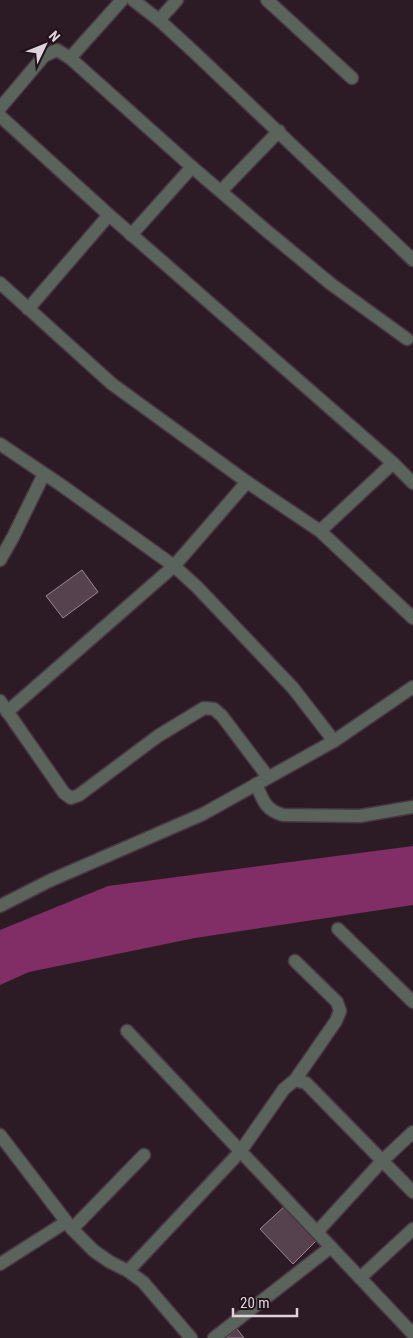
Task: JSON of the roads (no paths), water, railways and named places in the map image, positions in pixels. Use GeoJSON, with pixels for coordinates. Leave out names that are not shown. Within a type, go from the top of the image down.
{"type":"FeatureCollection","features":[{"type":"Feature","properties":{"kind":"street"},"geometry":{"type":"LineString","coordinates":[[70,58],[122,0]]}},
{"type":"Feature","properties":{"kind":"street"},"geometry":{"type":"LineString","coordinates":[[133,0],[159,20],[279,131],[413,260]]}},
{"type":"Feature","properties":{"kind":"street"},"geometry":{"type":"LineString","coordinates":[[159,20],[177,0]]}},
{"type":"Feature","properties":{"kind":"street"},"geometry":{"type":"LineString","coordinates":[[267,0],[352,78]]}},
{"type":"Feature","properties":{"kind":"street"},"geometry":{"type":"LineString","coordinates":[[0,108],[44,56],[57,50],[70,58],[268,232],[331,284],[407,340]]}},
{"type":"Feature","properties":{"kind":"street"},"geometry":{"type":"LineString","coordinates":[[0,116],[131,235],[393,463],[413,483]]}},
{"type":"Feature","properties":{"kind":"street"},"geometry":{"type":"LineString","coordinates":[[221,191],[279,131]]}},
{"type":"Feature","properties":{"kind":"street"},"geometry":{"type":"LineString","coordinates":[[131,235],[192,167]]}},
{"type":"Feature","properties":{"kind":"street"},"geometry":{"type":"LineString","coordinates":[[28,309],[109,215]]}},
{"type":"Feature","properties":{"kind":"street"},"geometry":{"type":"LineString","coordinates":[[0,283],[112,384],[247,482],[320,531],[413,618]]}},
{"type":"Feature","properties":{"kind":"street"},"geometry":{"type":"LineString","coordinates":[[0,444],[174,566],[197,587],[293,688],[334,741]]}},
{"type":"Feature","properties":{"kind":"street"},"geometry":{"type":"LineString","coordinates":[[320,531],[393,463]]}},
{"type":"Feature","properties":{"kind":"street"},"geometry":{"type":"LineString","coordinates":[[0,560],[44,474]]}},
{"type":"Feature","properties":{"kind":"street"},"geometry":{"type":"LineString","coordinates":[[247,482],[174,566],[3,706],[64,793],[70,798],[79,795],[158,736],[204,708],[214,709],[222,716],[268,777]]}},
{"type":"Feature","properties":{"kind":"street"},"geometry":{"type":"LineString","coordinates":[[0,906],[50,880],[203,814],[334,741],[413,687]]}},
{"type":"Feature","properties":{"kind":"street"},"geometry":{"type":"LineString","coordinates":[[256,784],[272,812],[283,815],[360,816],[413,807]]}},
{"type":"Feature","properties":{"kind":"street"},"geometry":{"type":"LineString","coordinates":[[338,929],[413,1002]]}},
{"type":"Feature","properties":{"kind":"street"},"geometry":{"type":"LineString","coordinates":[[128,1271],[240,1152],[284,1089],[295,1080],[336,1022],[340,1011],[337,1002],[295,961]]}},
{"type":"Feature","properties":{"kind":"street"},"geometry":{"type":"LineString","coordinates":[[127,1030],[413,1334]]}},
{"type":"Feature","properties":{"kind":"street"},"geometry":{"type":"LineString","coordinates":[[295,1080],[306,1083],[413,1192]]}},
{"type":"Feature","properties":{"kind":"street"},"geometry":{"type":"LineString","coordinates":[[318,1232],[382,1161],[413,1132]]}},
{"type":"Feature","properties":{"kind":"street"},"geometry":{"type":"LineString","coordinates":[[0,1135],[69,1225],[94,1251],[143,1282],[191,1338]]}},
{"type":"Feature","properties":{"kind":"street"},"geometry":{"type":"LineString","coordinates":[[0,1264],[69,1225],[144,1155]]}},
{"type":"Feature","properties":{"kind":"street"},"geometry":{"type":"LineString","coordinates":[[360,1278],[413,1229]]}},
{"type":"Feature","properties":{"kind":"street"},"geometry":{"type":"LineString","coordinates":[[214,1338],[331,1247]]}}]}
